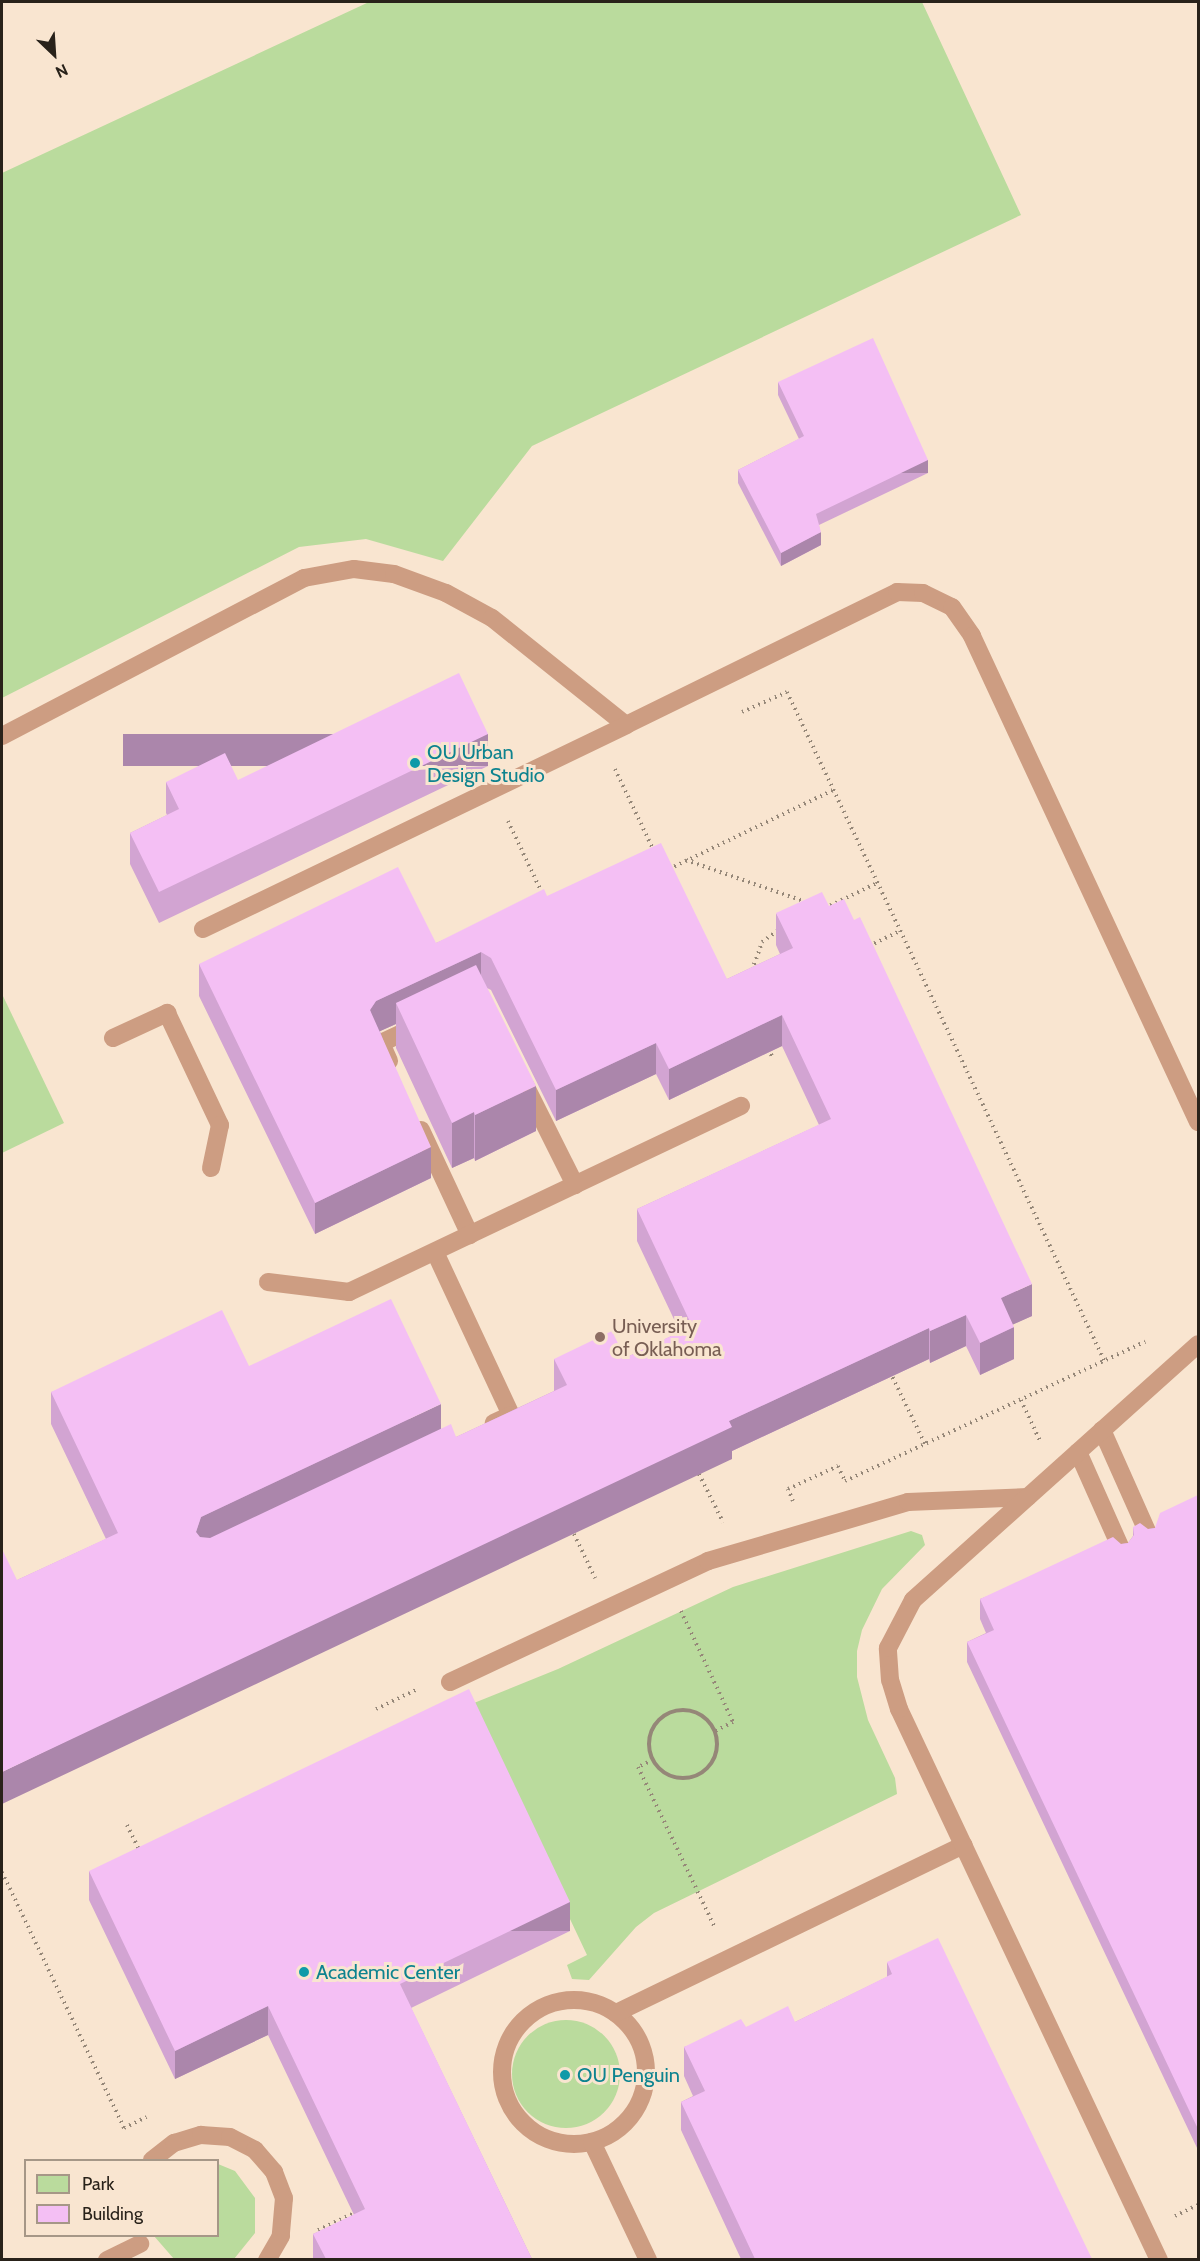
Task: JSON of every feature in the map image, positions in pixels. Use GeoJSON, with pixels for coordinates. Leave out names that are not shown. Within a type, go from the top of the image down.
{"type":"FeatureCollection","features":[{"type":"Feature","properties":{"kind":"lane"},"geometry":{"type":"LineString","coordinates":[[2,736],[304,578],[354,570],[394,574],[446,592],[492,618],[626,725]]}},
{"type":"Feature","properties":{"kind":"lane"},"geometry":{"type":"LineString","coordinates":[[203,928],[897,592],[923,593],[952,607],[972,636],[1198,1122]]}},
{"type":"Feature","properties":{"kind":"lane"},"geometry":{"type":"LineString","coordinates":[[113,1038],[167,1013],[220,1125],[211,1168]]}},
{"type":"Feature","properties":{"kind":"lane"},"geometry":{"type":"LineString","coordinates":[[396,1075],[381,1043],[441,1014]]}},
{"type":"Feature","properties":{"kind":"lane"},"geometry":{"type":"LineString","coordinates":[[518,1069],[575,1185]]}},
{"type":"Feature","properties":{"kind":"lane"},"geometry":{"type":"LineString","coordinates":[[268,1282],[349,1292],[741,1106]]}},
{"type":"Feature","properties":{"kind":"lane"},"geometry":{"type":"LineString","coordinates":[[415,1118],[470,1235]]}},
{"type":"Feature","properties":{"kind":"lane"},"geometry":{"type":"LineString","coordinates":[[435,1251],[511,1415],[480,1430]]}},
{"type":"Feature","properties":{"kind":"lane"},"geometry":{"type":"LineString","coordinates":[[1159,2259],[899,1709],[890,1680],[888,1648],[913,1600],[1198,1344]]}},
{"type":"Feature","properties":{"kind":"lane"},"geometry":{"type":"LineString","coordinates":[[1102,1430],[1150,1538]]}},
{"type":"Feature","properties":{"kind":"lane"},"geometry":{"type":"LineString","coordinates":[[1078,1452],[1123,1553]]}},
{"type":"Feature","properties":{"kind":"lane"},"geometry":{"type":"LineString","coordinates":[[450,1682],[708,1561],[908,1502],[1028,1497]]}},
{"type":"Feature","properties":{"kind":"lane"},"geometry":{"type":"LineString","coordinates":[[616,2013],[963,1845]]}},
{"type":"Feature","properties":{"kind":"lane"},"geometry":{"type":"LineString","coordinates":[[585,2001],[616,2013],[631,2027],[640,2043],[646,2069],[645,2087],[628,2119],[615,2131],[592,2142],[554,2141],[523,2123],[505,2093],[503,2056],[519,2025],[549,2004],[585,2001]]}},
{"type":"Feature","properties":{"kind":"lane"},"geometry":{"type":"LineString","coordinates":[[153,2159],[174,2143],[201,2135],[230,2137],[255,2150],[274,2172],[284,2198],[281,2236],[267,2259]]}},
{"type":"Feature","properties":{"kind":"lane"},"geometry":{"type":"LineString","coordinates":[[592,2142],[648,2259]]}},
{"type":"Feature","properties":{"kind":"lane"},"geometry":{"type":"LineString","coordinates":[[107,2259],[142,2246]]}},
{"type":"Feature","properties":{"kind":"path"},"geometry":{"type":"LineString","coordinates":[[742,712],[787,692],[1105,1362]]}},
{"type":"Feature","properties":{"kind":"path"},"geometry":{"type":"LineString","coordinates":[[614,766],[658,861]]}},
{"type":"Feature","properties":{"kind":"path"},"geometry":{"type":"LineString","coordinates":[[663,871],[833,790]]}},
{"type":"Feature","properties":{"kind":"path"},"geometry":{"type":"LineString","coordinates":[[505,816],[545,900]]}},
{"type":"Feature","properties":{"kind":"path"},"geometry":{"type":"LineString","coordinates":[[685,860],[832,911]]}},
{"type":"Feature","properties":{"kind":"path"},"geometry":{"type":"LineString","coordinates":[[815,913],[877,883]]}},
{"type":"Feature","properties":{"kind":"path"},"geometry":{"type":"LineString","coordinates":[[751,973],[762,942],[786,926]]}},
{"type":"Feature","properties":{"kind":"path"},"geometry":{"type":"LineString","coordinates":[[864,949],[900,931]]}},
{"type":"Feature","properties":{"kind":"path"},"geometry":{"type":"LineString","coordinates":[[763,1038],[772,1058]]}},
{"type":"Feature","properties":{"kind":"path"},"geometry":{"type":"LineString","coordinates":[[784,1504],[794,1500],[788,1489],[838,1466],[845,1481],[1153,1338]]}},
{"type":"Feature","properties":{"kind":"path"},"geometry":{"type":"LineString","coordinates":[[887,1365],[926,1444]]}},
{"type":"Feature","properties":{"kind":"path"},"geometry":{"type":"LineString","coordinates":[[699,1474],[724,1523]]}},
{"type":"Feature","properties":{"kind":"path"},"geometry":{"type":"LineString","coordinates":[[714,1527],[734,1520]]}},
{"type":"Feature","properties":{"kind":"path"},"geometry":{"type":"LineString","coordinates":[[574,1534],[598,1584]]}},
{"type":"Feature","properties":{"kind":"path"},"geometry":{"type":"LineString","coordinates":[[667,1580],[733,1722],[715,1731]]}},
{"type":"Feature","properties":{"kind":"path"},"geometry":{"type":"LineString","coordinates":[[694,1711],[705,1717],[715,1731],[718,1749],[714,1760],[698,1776],[687,1779],[666,1775],[653,1760],[650,1737],[654,1726],[671,1713],[694,1711]]}},
{"type":"Feature","properties":{"kind":"path"},"geometry":{"type":"LineString","coordinates":[[653,1760],[638,1767],[729,1958]]}},
{"type":"Feature","properties":{"kind":"path"},"geometry":{"type":"LineString","coordinates":[[127,1825],[145,1862]]}},
{"type":"Feature","properties":{"kind":"path"},"geometry":{"type":"LineString","coordinates":[[2,1872],[124,2128]]}},
{"type":"Feature","properties":{"kind":"path"},"geometry":{"type":"LineString","coordinates":[[1166,2220],[1198,2205]]}},
{"type":"Feature","properties":{"kind":"path"},"geometry":{"type":"LineString","coordinates":[[318,2230],[354,2213]]}},
{"type":"Feature","properties":{"kind":"green space"},"geometry":{"type":"Polygon","coordinates":[[[369,2],[922,2],[1021,215],[532,446],[443,561],[366,539],[299,547],[2,698],[2,173],[369,2]]]}},
{"type":"Feature","properties":{"kind":"green space"},"geometry":{"type":"Polygon","coordinates":[[[2,994],[64,1123],[2,1153],[2,994]]]}},
{"type":"Feature","properties":{"kind":"green space"},"geometry":{"type":"Polygon","coordinates":[[[911,1531],[922,1535],[925,1545],[882,1589],[862,1630],[857,1651],[857,1677],[868,1720],[895,1778],[897,1794],[654,1913],[636,1927],[589,1980],[572,1979],[567,1965],[587,1955],[469,1705],[558,1669],[733,1587],[911,1531]]]}},
{"type":"Feature","properties":{"kind":"green space"},"geometry":{"type":"Polygon","coordinates":[[[566,2020],[587,2024],[604,2036],[616,2053],[620,2074],[616,2095],[604,2112],[587,2124],[566,2128],[545,2124],[528,2112],[516,2095],[512,2074],[516,2053],[528,2036],[545,2024],[566,2020]]]}},
{"type":"Feature","properties":{"kind":"green space"},"geometry":{"type":"Polygon","coordinates":[[[219,2164],[235,2171],[255,2198],[255,2233],[234,2259],[174,2259],[155,2237],[219,2237],[219,2164]]]}},
{"type":"Feature","properties":{"kind":"building"},"geometry":{"type":"Polygon","coordinates":[[[873,338],[928,460],[816,514],[821,532],[781,553],[738,470],[804,436],[778,382],[873,338]]]}},
{"type":"Feature","properties":{"kind":"building"},"geometry":{"type":"Polygon","coordinates":[[[459,673],[488,734],[159,892],[130,833],[179,809],[166,782],[225,753],[238,780],[459,673]]]}},
{"type":"Feature","properties":{"kind":"building"},"geometry":{"type":"Polygon","coordinates":[[[661,843],[727,979],[793,948],[776,913],[822,892],[829,906],[844,899],[854,920],[860,917],[1032,1284],[1001,1298],[1014,1327],[980,1343],[966,1315],[930,1331],[929,1328],[729,1421],[732,1427],[2,1772],[2,1549],[17,1580],[118,1533],[51,1392],[222,1310],[249,1366],[391,1299],[441,1404],[201,1517],[196,1532],[200,1537],[210,1538],[451,1424],[456,1437],[567,1385],[554,1359],[612,1331],[625,1358],[692,1326],[637,1209],[831,1119],[782,1015],[669,1069],[656,1043],[556,1090],[491,958],[481,952],[376,1001],[370,1010],[431,1147],[315,1203],[199,964],[398,867],[436,943],[544,889],[547,896],[661,843]]]}},
{"type":"Feature","properties":{"kind":"building"},"geometry":{"type":"Polygon","coordinates":[[[476,965],[536,1086],[475,1115],[474,1112],[452,1123],[396,1003],[476,965]]]}},
{"type":"Feature","properties":{"kind":"building"},"geometry":{"type":"Polygon","coordinates":[[[1198,1495],[1198,2129],[967,1642],[994,1630],[980,1599],[1113,1537],[1121,1544],[1128,1543],[1134,1535],[1133,1527],[1140,1523],[1148,1529],[1155,1528],[1160,1513],[1198,1495]]]}},
{"type":"Feature","properties":{"kind":"building","name":"Academic Center"},"geometry":{"type":"Polygon","coordinates":[[[469,1689],[570,1902],[400,1984],[532,2259],[326,2259],[313,2234],[365,2209],[268,2006],[175,2051],[89,1871],[469,1689]]]}},
{"type":"Feature","properties":{"kind":"building"},"geometry":{"type":"Polygon","coordinates":[[[938,1938],[1092,2259],[755,2259],[681,2102],[705,2091],[684,2047],[741,2019],[746,2027],[788,2006],[795,2022],[892,1974],[887,1962],[938,1938]]]}},
{"type":"Feature","properties":{"kind":"place","name":"OU Urban Design Studio"},"geometry":{"type":"Point","coordinates":[415,763]}},
{"type":"Feature","properties":{"kind":"place","name":"University of Oklahoma"},"geometry":{"type":"Point","coordinates":[600,1337]}},
{"type":"Feature","properties":{"kind":"place","name":"Academic Center"},"geometry":{"type":"Point","coordinates":[304,1972]}},
{"type":"Feature","properties":{"kind":"place","name":"OU Penguin"},"geometry":{"type":"Point","coordinates":[565,2075]}}]}
